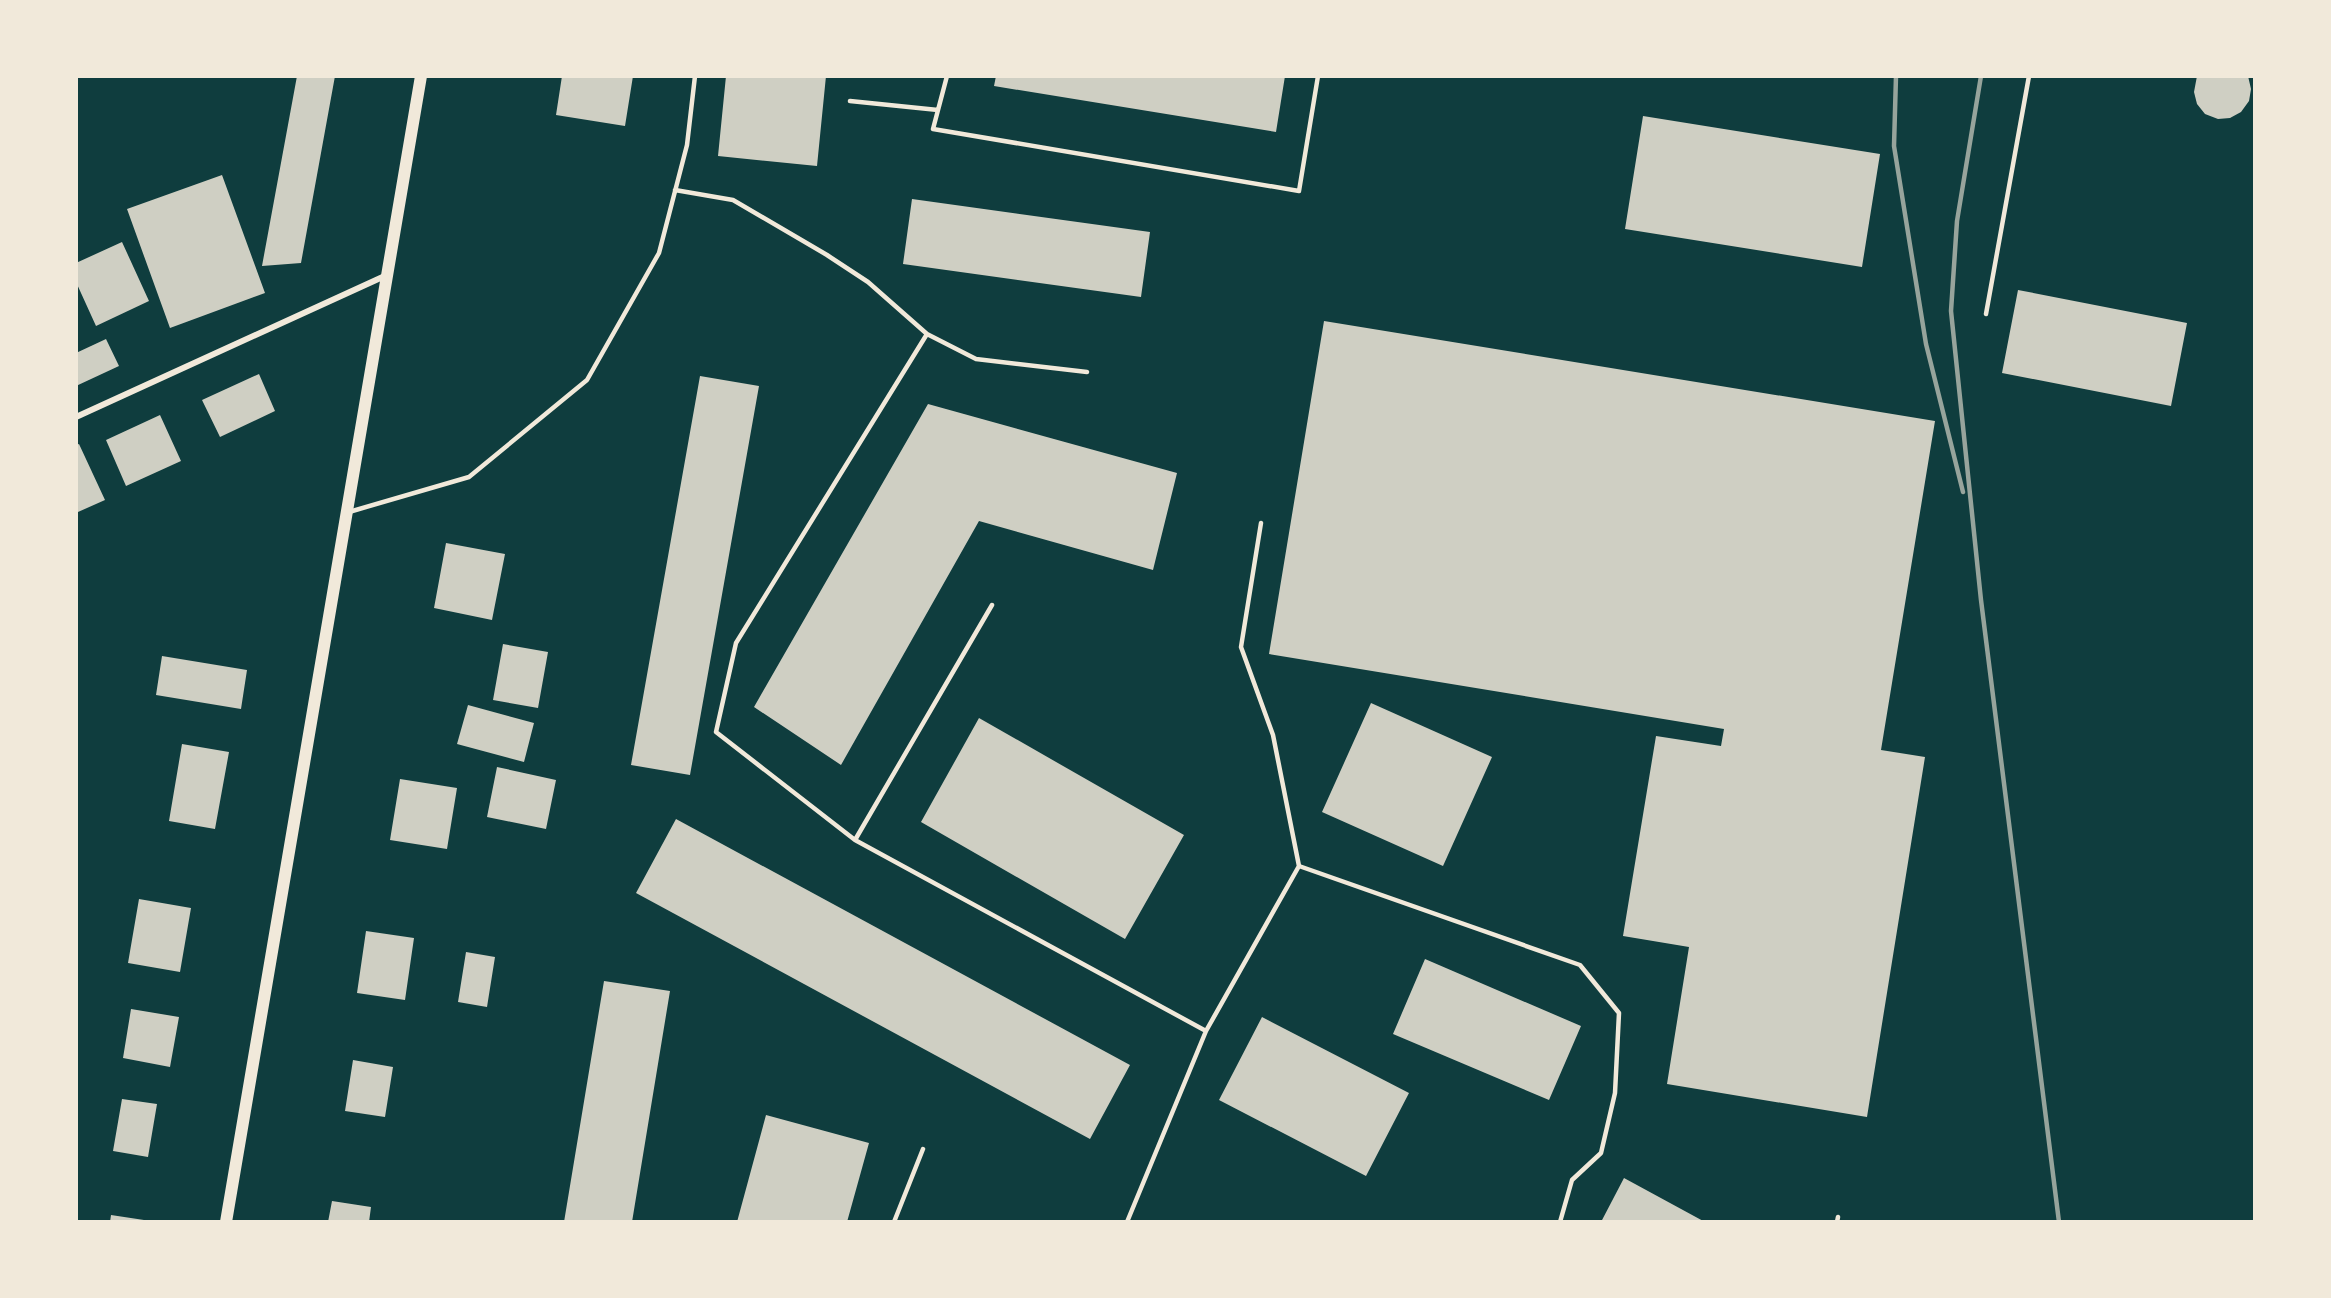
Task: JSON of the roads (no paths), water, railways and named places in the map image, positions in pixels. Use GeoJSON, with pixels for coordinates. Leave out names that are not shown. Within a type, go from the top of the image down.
{"type":"FeatureCollection","features":[{"type":"Feature","properties":{"kind":"main road"},"geometry":{"type":"LineString","coordinates":[[226,1221],[349,512],[421,76]]}},
{"type":"Feature","properties":{"kind":"street"},"geometry":{"type":"LineString","coordinates":[[76,417],[388,274]]}},
{"type":"Feature","properties":{"kind":"lane"},"geometry":{"type":"LineString","coordinates":[[349,512],[469,477],[587,380],[658,254],[687,146],[695,76]]}},
{"type":"Feature","properties":{"kind":"lane"},"geometry":{"type":"LineString","coordinates":[[947,76],[933,129],[1299,191],[1317,76]]}},
{"type":"Feature","properties":{"kind":"lane"},"geometry":{"type":"LineString","coordinates":[[1986,314],[2029,76]]}},
{"type":"Feature","properties":{"kind":"lane"},"geometry":{"type":"LineString","coordinates":[[850,101],[938,110]]}},
{"type":"Feature","properties":{"kind":"lane"},"geometry":{"type":"LineString","coordinates":[[675,190],[733,200],[742,205],[868,282],[927,334],[976,359],[1087,372]]}},
{"type":"Feature","properties":{"kind":"lane"},"geometry":{"type":"LineString","coordinates":[[927,334],[736,643],[716,732],[855,840],[1206,1031]]}},
{"type":"Feature","properties":{"kind":"lane"},"geometry":{"type":"LineString","coordinates":[[1127,1221],[1206,1031],[1299,866],[1273,735],[1241,647],[1261,523]]}},
{"type":"Feature","properties":{"kind":"lane"},"geometry":{"type":"LineString","coordinates":[[855,840],[992,605]]}},
{"type":"Feature","properties":{"kind":"lane"},"geometry":{"type":"LineString","coordinates":[[1299,866],[1580,965],[1619,1013],[1615,1093],[1601,1154],[1572,1180],[1560,1221]]}},
{"type":"Feature","properties":{"kind":"lane"},"geometry":{"type":"LineString","coordinates":[[894,1221],[923,1149]]}},
{"type":"Feature","properties":{"kind":"railway"},"geometry":{"type":"LineString","coordinates":[[1896,76],[1894,146],[1926,344],[1963,492]]}},
{"type":"Feature","properties":{"kind":"railway"},"geometry":{"type":"LineString","coordinates":[[1981,76],[1957,221],[1951,311],[1981,600],[2059,1222]]}}]}
